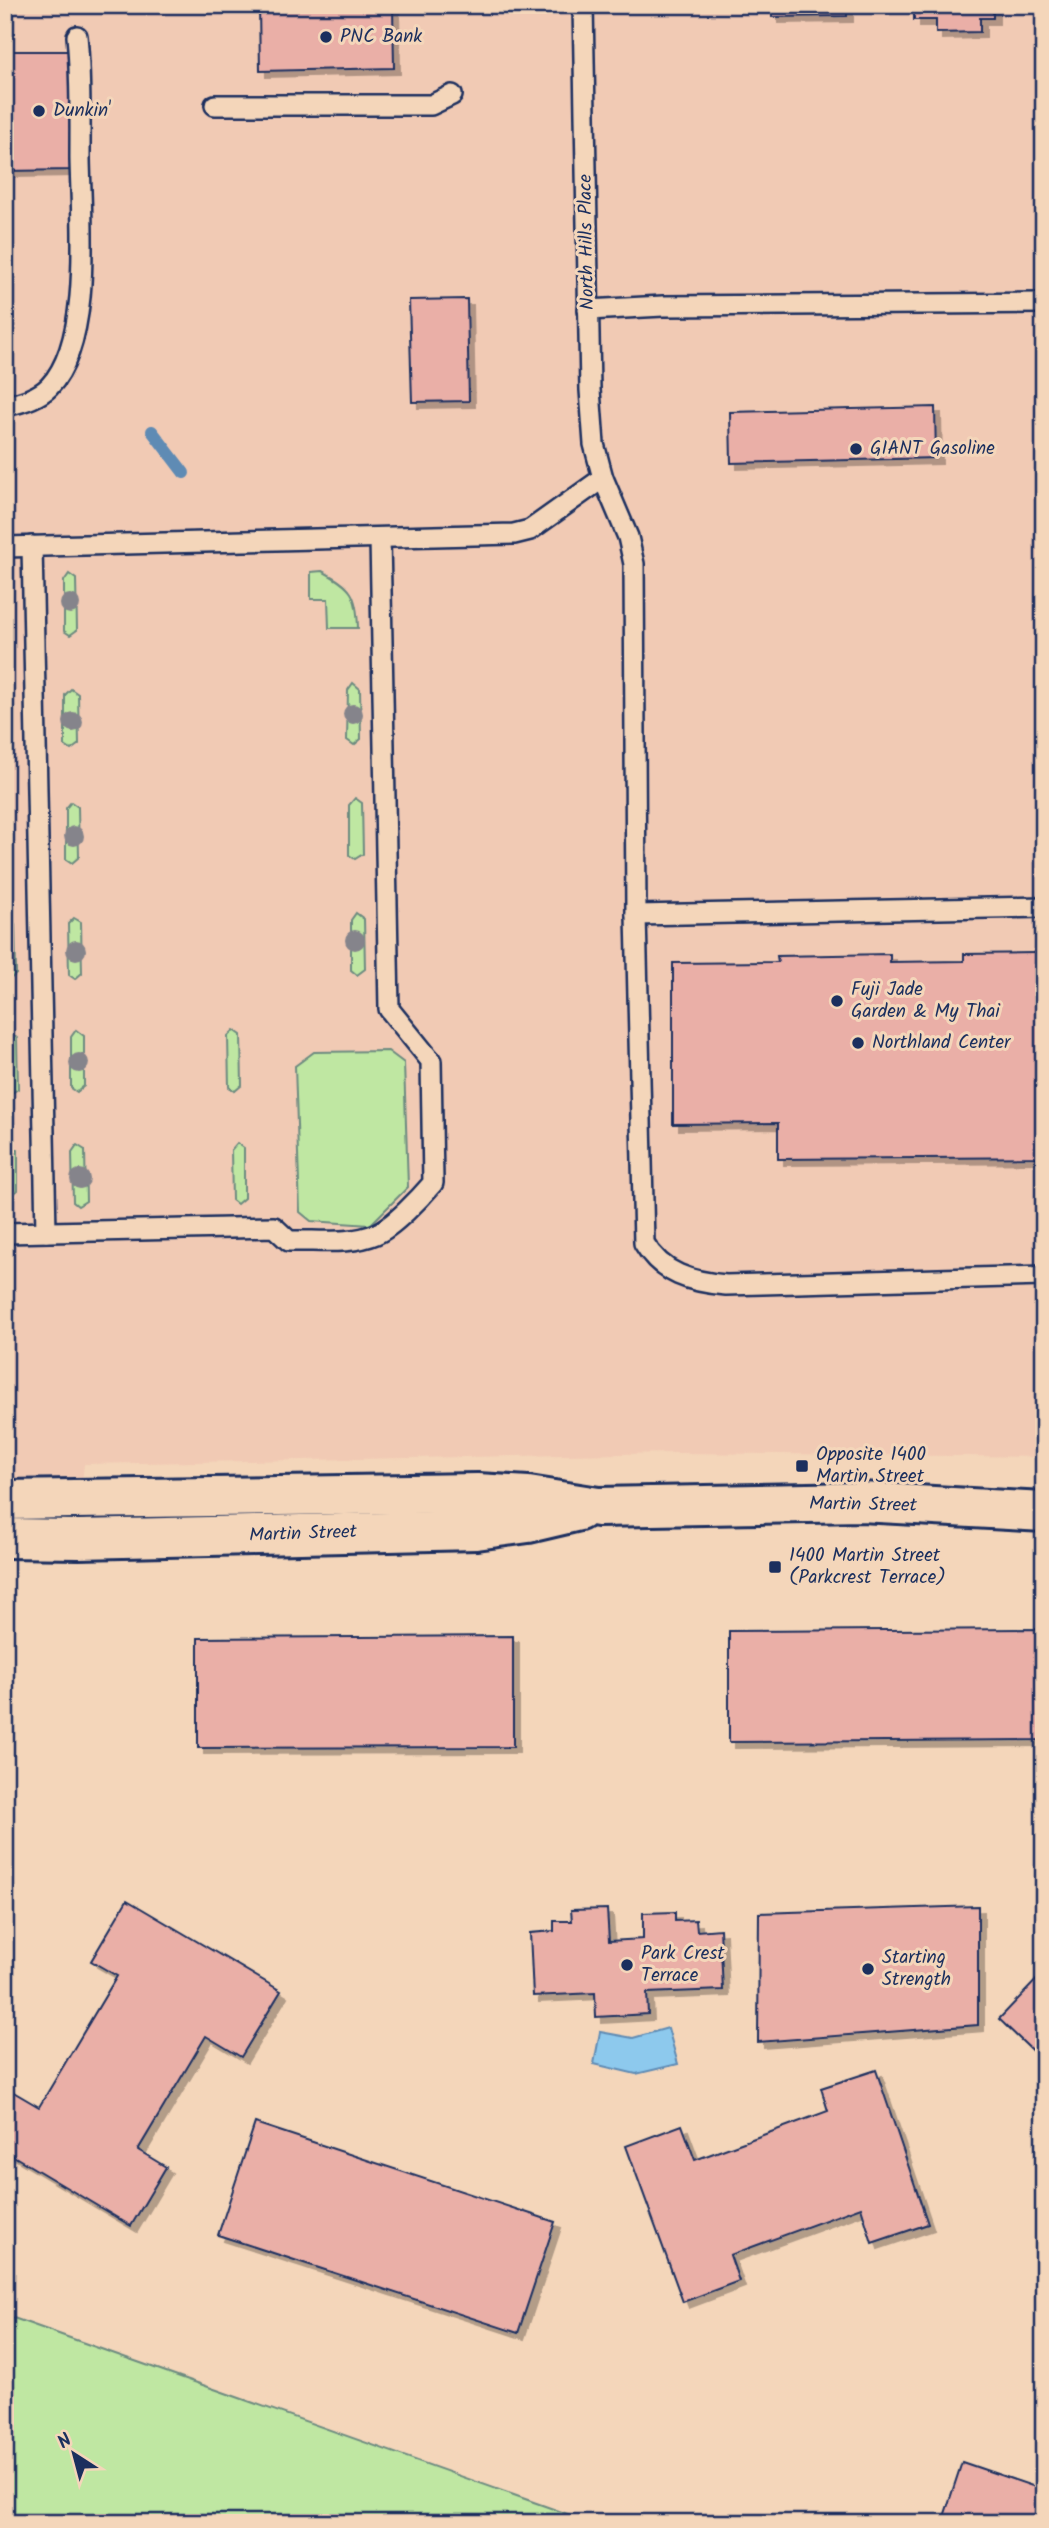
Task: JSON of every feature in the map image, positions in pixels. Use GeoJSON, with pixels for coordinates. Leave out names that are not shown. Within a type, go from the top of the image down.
{"type":"FeatureCollection","features":[{"type":"Feature","properties":{"kind":"street","name":"Martin Street"},"geometry":{"type":"LineString","coordinates":[[5,1500],[477,1493],[528,1496],[598,1507],[861,1503],[1044,1512]]}},
{"type":"Feature","properties":{"kind":"street","name":"Martin Street"},"geometry":{"type":"LineString","coordinates":[[5,1538],[79,1539],[476,1530],[528,1523],[598,1507]]}},
{"type":"Feature","properties":{"kind":"lane","name":"North Hills Place"},"geometry":{"type":"LineString","coordinates":[[583,5],[588,310],[594,444],[603,478],[622,518],[634,564],[636,915],[643,1243],[659,1263],[686,1279],[726,1285],[1044,1276]]}},
{"type":"Feature","properties":{"kind":"lane"},"geometry":{"type":"LineString","coordinates":[[5,406],[24,402],[48,388],[65,360],[73,337],[81,279],[77,36]]}},
{"type":"Feature","properties":{"kind":"lane"},"geometry":{"type":"LineString","coordinates":[[215,105],[431,105],[452,95]]}},
{"type":"Feature","properties":{"kind":"lane"},"geometry":{"type":"LineString","coordinates":[[588,310],[663,306],[1044,303]]}},
{"type":"Feature","properties":{"kind":"lane"},"geometry":{"type":"LineString","coordinates":[[5,547],[514,534],[530,530],[603,478]]}},
{"type":"Feature","properties":{"kind":"lane"},"geometry":{"type":"LineString","coordinates":[[5,1233],[274,1227],[289,1241],[362,1239],[380,1233],[433,1183],[430,1061],[389,1009],[380,538]]}},
{"type":"Feature","properties":{"kind":"lane"},"geometry":{"type":"LineString","coordinates":[[32,546],[46,1232]]}},
{"type":"Feature","properties":{"kind":"lane"},"geometry":{"type":"LineString","coordinates":[[636,915],[1044,906]]}},
{"type":"Feature","properties":{"kind":"shaded area"},"geometry":{"type":"Polygon","coordinates":[[[5,5],[1044,5],[1044,1457],[674,1453],[84,1464],[75,1545],[5,1546],[5,5]]]}},
{"type":"Feature","properties":{"kind":"green space"},"geometry":{"type":"Polygon","coordinates":[[[322,571],[340,582],[351,593],[356,607],[358,628],[329,628],[328,599],[311,599],[311,572],[322,571]]]}},
{"type":"Feature","properties":{"kind":"green space"},"geometry":{"type":"Polygon","coordinates":[[[69,574],[76,579],[77,630],[70,635],[64,631],[64,581],[69,574]]]}},
{"type":"Feature","properties":{"kind":"green space"},"geometry":{"type":"Polygon","coordinates":[[[353,683],[360,689],[361,739],[354,745],[347,740],[348,690],[353,683]]]}},
{"type":"Feature","properties":{"kind":"green space"},"geometry":{"type":"Polygon","coordinates":[[[71,689],[78,694],[79,744],[71,750],[65,746],[65,695],[71,689]]]}},
{"type":"Feature","properties":{"kind":"green space"},"geometry":{"type":"Polygon","coordinates":[[[355,798],[362,803],[363,854],[355,859],[349,855],[349,805],[355,798]]]}},
{"type":"Feature","properties":{"kind":"green space"},"geometry":{"type":"Polygon","coordinates":[[[71,802],[78,807],[79,857],[72,863],[66,859],[66,808],[71,802]]]}},
{"type":"Feature","properties":{"kind":"green space"},"geometry":{"type":"Polygon","coordinates":[[[356,913],[364,919],[365,969],[357,975],[351,970],[351,920],[356,913]]]}},
{"type":"Feature","properties":{"kind":"green space"},"geometry":{"type":"Polygon","coordinates":[[[7,918],[15,924],[16,974],[9,980],[5,978],[7,918]]]}},
{"type":"Feature","properties":{"kind":"green space"},"geometry":{"type":"Polygon","coordinates":[[[74,918],[81,922],[82,973],[75,979],[69,975],[68,924],[74,918]]]}},
{"type":"Feature","properties":{"kind":"green space"},"geometry":{"type":"Polygon","coordinates":[[[76,1030],[84,1036],[84,1086],[77,1092],[71,1088],[71,1037],[76,1030]]]}},
{"type":"Feature","properties":{"kind":"green space"},"geometry":{"type":"Polygon","coordinates":[[[234,1030],[241,1035],[242,1085],[235,1091],[229,1087],[228,1036],[234,1030]]]}},
{"type":"Feature","properties":{"kind":"green space"},"geometry":{"type":"Polygon","coordinates":[[[10,1033],[17,1038],[18,1089],[10,1094],[5,1091],[5,1039],[10,1033]]]}},
{"type":"Feature","properties":{"kind":"green space"},"geometry":{"type":"Polygon","coordinates":[[[388,1051],[404,1063],[408,1187],[370,1225],[311,1221],[300,1212],[295,1066],[314,1052],[388,1051]]]}},
{"type":"Feature","properties":{"kind":"green space"},"geometry":{"type":"Polygon","coordinates":[[[237,1143],[244,1148],[244,1198],[237,1204],[232,1200],[231,1150],[237,1143]]]}},
{"type":"Feature","properties":{"kind":"green space"},"geometry":{"type":"Polygon","coordinates":[[[77,1145],[85,1150],[86,1201],[78,1206],[73,1202],[72,1152],[77,1145]]]}},
{"type":"Feature","properties":{"kind":"green space"},"geometry":{"type":"Polygon","coordinates":[[[7,1148],[18,1150],[18,1190],[5,1201],[7,1148]]]}},
{"type":"Feature","properties":{"kind":"green space"},"geometry":{"type":"Polygon","coordinates":[[[5,2315],[593,2523],[5,2523],[5,2315]]]}},
{"type":"Feature","properties":{"kind":"water"},"geometry":{"type":"Polygon","coordinates":[[[668,2028],[678,2064],[636,2074],[594,2064],[600,2032],[633,2038],[668,2028]]]}},
{"type":"Feature","properties":{"kind":"building","name":"PNC Bank"},"geometry":{"type":"Polygon","coordinates":[[[259,5],[393,5],[394,68],[260,71],[259,5]]]}},
{"type":"Feature","properties":{"kind":"building"},"geometry":{"type":"Polygon","coordinates":[[[772,5],[847,5],[847,16],[772,17],[772,5]]]}},
{"type":"Feature","properties":{"kind":"building"},"geometry":{"type":"Polygon","coordinates":[[[914,5],[993,5],[993,18],[980,18],[980,32],[936,33],[936,20],[914,20],[914,5]]]}},
{"type":"Feature","properties":{"kind":"building","name":"Dunkin'"},"geometry":{"type":"Polygon","coordinates":[[[5,51],[71,51],[73,170],[5,171],[5,51]]]}},
{"type":"Feature","properties":{"kind":"building"},"geometry":{"type":"Polygon","coordinates":[[[467,299],[469,401],[412,402],[409,300],[467,299]]]}},
{"type":"Feature","properties":{"kind":"building"},"geometry":{"type":"Polygon","coordinates":[[[935,407],[936,458],[731,463],[730,412],[935,407]]]}},
{"type":"Feature","properties":{"kind":"building","name":"Northland Center"},"geometry":{"type":"Polygon","coordinates":[[[1044,953],[1044,1157],[778,1159],[778,1123],[673,1124],[673,963],[778,962],[777,956],[890,954],[890,962],[964,961],[964,954],[1044,953]]]}},
{"type":"Feature","properties":{"kind":"building"},"geometry":{"type":"Polygon","coordinates":[[[1044,1629],[1044,1740],[729,1742],[729,1631],[1044,1629]]]}},
{"type":"Feature","properties":{"kind":"building"},"geometry":{"type":"Polygon","coordinates":[[[513,1636],[513,1747],[198,1748],[198,1638],[513,1636]]]}},
{"type":"Feature","properties":{"kind":"building"},"geometry":{"type":"Polygon","coordinates":[[[127,1900],[281,1991],[241,2057],[206,2036],[138,2150],[166,2167],[131,2226],[5,2151],[5,2097],[10,2090],[39,2107],[117,1976],[91,1961],[127,1900]]]}},
{"type":"Feature","properties":{"kind":"building","name":"Starting Strength"},"geometry":{"type":"Polygon","coordinates":[[[978,1906],[978,2025],[758,2042],[759,1913],[978,1906]]]}},
{"type":"Feature","properties":{"kind":"building","name":"Park Crest Terrace"},"geometry":{"type":"Polygon","coordinates":[[[607,1909],[609,1941],[643,1939],[643,1913],[675,1912],[675,1921],[696,1920],[697,1931],[720,1929],[723,1990],[647,1993],[648,2014],[596,2017],[595,1993],[533,1996],[530,1933],[554,1931],[554,1921],[572,1921],[571,1910],[607,1909]]]}},
{"type":"Feature","properties":{"kind":"building"},"geometry":{"type":"Polygon","coordinates":[[[1044,1972],[1044,2059],[1042,2060],[999,2019],[1044,1972]]]}},
{"type":"Feature","properties":{"kind":"building"},"geometry":{"type":"Polygon","coordinates":[[[876,2070],[928,2224],[872,2243],[861,2207],[730,2255],[739,2281],[683,2302],[626,2146],[682,2125],[695,2160],[828,2111],[821,2088],[876,2070]]]}},
{"type":"Feature","properties":{"kind":"building"},"geometry":{"type":"Polygon","coordinates":[[[255,2123],[555,2222],[518,2333],[218,2235],[255,2123]]]}},
{"type":"Feature","properties":{"kind":"building"},"geometry":{"type":"Polygon","coordinates":[[[962,2462],[1044,2490],[1044,2523],[942,2523],[962,2462]]]}},
{"type":"Feature","properties":{"kind":"waterway"},"geometry":{"type":"LineString","coordinates":[[152,431],[184,473]]}},
{"type":"Feature","properties":{"kind":"place","name":"PNC Bank"},"geometry":{"type":"Point","coordinates":[326,37]}},
{"type":"Feature","properties":{"kind":"place","name":"Dunkin'"},"geometry":{"type":"Point","coordinates":[39,111]}},
{"type":"Feature","properties":{"kind":"place","name":"GIANT Gasoline"},"geometry":{"type":"Point","coordinates":[856,449]}},
{"type":"Feature","properties":{"kind":"place","name":"Fuji Jade Garden & My Thai"},"geometry":{"type":"Point","coordinates":[837,1001]}},
{"type":"Feature","properties":{"kind":"place","name":"Northland Center"},"geometry":{"type":"Point","coordinates":[858,1043]}},
{"type":"Feature","properties":{"kind":"place","name":"Opposite 1400 Martin Street"},"geometry":{"type":"Point","coordinates":[802,1466]}},
{"type":"Feature","properties":{"kind":"place","name":"1400 Martin Street (Parkcrest Terrace)"},"geometry":{"type":"Point","coordinates":[775,1567]}},
{"type":"Feature","properties":{"kind":"place","name":"Park Crest Terrace"},"geometry":{"type":"Point","coordinates":[627,1965]}},
{"type":"Feature","properties":{"kind":"place","name":"Starting Strength"},"geometry":{"type":"Point","coordinates":[868,1969]}}]}
